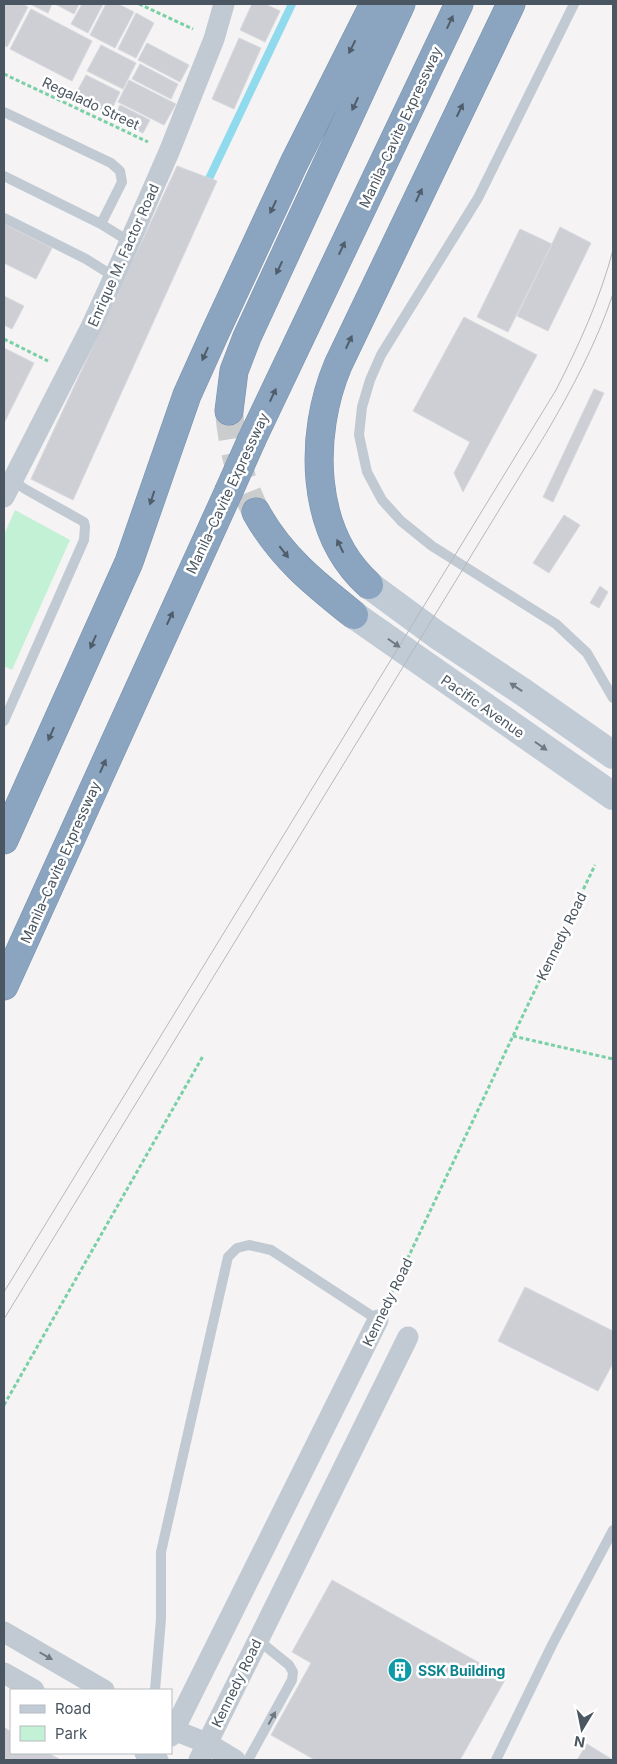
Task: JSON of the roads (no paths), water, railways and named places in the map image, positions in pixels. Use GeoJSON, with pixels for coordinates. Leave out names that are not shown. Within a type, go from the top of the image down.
{"type":"FeatureCollection","features":[{"type":"Feature","properties":{"kind":"highway"},"geometry":{"type":"LineString","coordinates":[[4,840],[129,562],[187,395],[294,163],[374,4]]}},
{"type":"Feature","properties":{"kind":"highway"},"geometry":{"type":"LineString","coordinates":[[229,411],[234,371],[247,337],[402,4]]}},
{"type":"Feature","properties":{"kind":"highway","name":"Manila–Cavite Expressway"},"geometry":{"type":"LineString","coordinates":[[4,986],[252,439],[459,4]]}},
{"type":"Feature","properties":{"kind":"highway"},"geometry":{"type":"LineString","coordinates":[[369,585],[360,577],[345,556],[331,525],[322,496],[319,459],[324,410],[338,365],[511,4]]}},
{"type":"Feature","properties":{"kind":"highway"},"geometry":{"type":"LineString","coordinates":[[256,512],[274,540],[298,569],[354,616]]}},
{"type":"Feature","properties":{"kind":"main road"},"geometry":{"type":"LineString","coordinates":[[369,585],[437,635],[613,755]]}},
{"type":"Feature","properties":{"kind":"main road","name":"Pacific Avenue"},"geometry":{"type":"LineString","coordinates":[[354,616],[613,796]]}},
{"type":"Feature","properties":{"kind":"street","name":"Enrique M. Factor Road"},"geometry":{"type":"LineString","coordinates":[[8,489],[91,327],[130,242],[169,152],[214,39],[224,4]]}},
{"type":"Feature","properties":{"kind":"street","name":"Kennedy Road"},"geometry":{"type":"LineString","coordinates":[[172,1732],[378,1320]]}},
{"type":"Feature","properties":{"kind":"street","name":"Kennedy Road"},"geometry":{"type":"LineString","coordinates":[[203,1752],[408,1337]]}},
{"type":"Feature","properties":{"kind":"street"},"geometry":{"type":"LineString","coordinates":[[4,1632],[102,1689]]}},
{"type":"Feature","properties":{"kind":"street"},"geometry":{"type":"LineString","coordinates":[[4,1673],[32,1689]]}},
{"type":"Feature","properties":{"kind":"street"},"geometry":{"type":"LineString","coordinates":[[172,1732],[203,1752],[235,1760]]}},
{"type":"Feature","properties":{"kind":"street"},"geometry":{"type":"LineString","coordinates":[[146,1754],[158,1760]]}},
{"type":"Feature","properties":{"kind":"lane"},"geometry":{"type":"LineString","coordinates":[[574,4],[478,198],[381,355],[370,380],[362,407],[359,435],[367,472],[382,500],[401,521],[432,546],[556,624],[587,653],[613,698]]}},
{"type":"Feature","properties":{"kind":"lane"},"geometry":{"type":"LineString","coordinates":[[4,112],[111,163],[120,171],[122,182],[101,224]]}},
{"type":"Feature","properties":{"kind":"lane"},"geometry":{"type":"LineString","coordinates":[[4,176],[101,224],[130,242]]}},
{"type":"Feature","properties":{"kind":"lane"},"geometry":{"type":"LineString","coordinates":[[4,218],[86,259],[113,276]]}},
{"type":"Feature","properties":{"kind":"lane"},"geometry":{"type":"LineString","coordinates":[[4,721],[84,540],[86,527],[84,522],[25,489],[8,489]]}},
{"type":"Feature","properties":{"kind":"lane"},"geometry":{"type":"LineString","coordinates":[[154,1689],[161,1619],[161,1552],[228,1257],[237,1248],[248,1245],[271,1250],[378,1320]]}},
{"type":"Feature","properties":{"kind":"lane"},"geometry":{"type":"LineString","coordinates":[[496,1760],[552,1645],[613,1530]]}},
{"type":"Feature","properties":{"kind":"lane"},"geometry":{"type":"LineString","coordinates":[[248,1760],[292,1680],[293,1672],[288,1665],[258,1640]]}},
{"type":"Feature","properties":{"kind":"waterway"},"geometry":{"type":"LineString","coordinates":[[205,187],[292,4]]}},
{"type":"Feature","properties":{"kind":"tunnel"},"geometry":{"type":"LineString","coordinates":[[229,411],[238,463],[245,488],[256,512]]}},
{"type":"Feature","properties":{"kind":"tram line"},"geometry":{"type":"LineString","coordinates":[[4,1292],[556,390],[588,322],[613,250]]}},
{"type":"Feature","properties":{"kind":"tram line"},"geometry":{"type":"LineString","coordinates":[[4,1319],[545,435],[583,366],[613,294]]}},
{"type":"Feature","properties":{"kind":"place","name":"SSK Building"},"geometry":{"type":"Point","coordinates":[400,1670]}}]}
